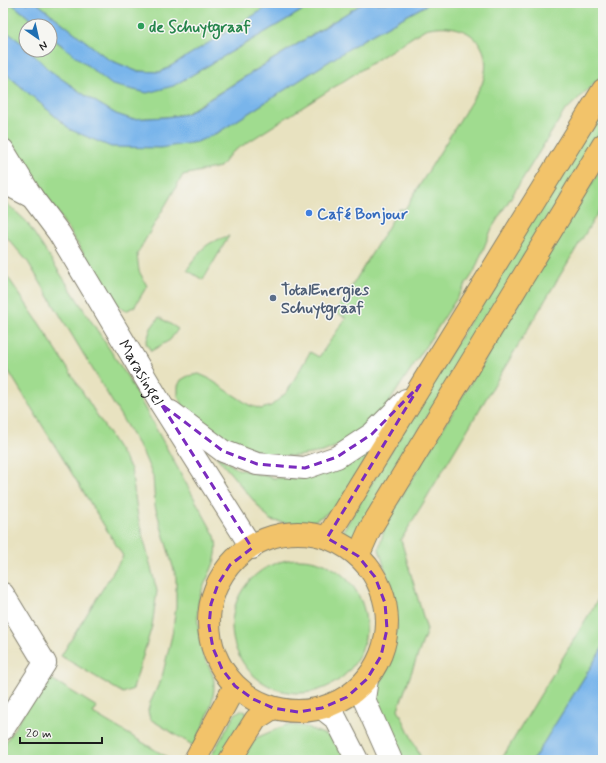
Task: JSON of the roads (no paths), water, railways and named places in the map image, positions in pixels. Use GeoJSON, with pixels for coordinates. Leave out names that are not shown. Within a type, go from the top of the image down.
{"type":"FeatureCollection","features":[{"type":"Feature","properties":{"kind":"main road"},"geometry":{"type":"LineString","coordinates":[[328,538],[420,385],[603,90]]}},
{"type":"Feature","properties":{"kind":"main road"},"geometry":{"type":"LineString","coordinates":[[358,556],[370,529],[603,146]]}},
{"type":"Feature","properties":{"kind":"main road"},"geometry":{"type":"LineString","coordinates":[[285,534],[307,534],[328,538],[344,546],[358,556],[375,577],[385,603],[387,629],[381,656],[367,679],[346,697],[322,708],[298,712],[273,708],[253,699],[235,686],[222,669],[213,648],[209,626],[211,604],[218,584],[230,565],[265,540],[285,534]]}},
{"type":"Feature","properties":{"kind":"main road"},"geometry":{"type":"LineString","coordinates":[[195,760],[235,686]]}},
{"type":"Feature","properties":{"kind":"main road"},"geometry":{"type":"LineString","coordinates":[[230,760],[256,719],[273,708]]}},
{"type":"Feature","properties":{"kind":"street","name":"Marasingel"},"geometry":{"type":"LineString","coordinates":[[3,150],[32,197],[59,233],[161,404],[252,548]]}},
{"type":"Feature","properties":{"kind":"street","name":"Marasingel"},"geometry":{"type":"LineString","coordinates":[[3,182],[32,197]]}},
{"type":"Feature","properties":{"kind":"street"},"geometry":{"type":"LineString","coordinates":[[161,404],[223,451],[257,464],[305,468],[337,457],[372,434],[420,385]]}},
{"type":"Feature","properties":{"kind":"street"},"geometry":{"type":"LineString","coordinates":[[3,594],[45,663],[3,729]]}},
{"type":"Feature","properties":{"kind":"street"},"geometry":{"type":"LineString","coordinates":[[367,679],[364,699],[391,760]]}},
{"type":"Feature","properties":{"kind":"street"},"geometry":{"type":"LineString","coordinates":[[322,708],[336,719],[357,760]]}},
{"type":"Feature","properties":{"kind":"water"},"geometry":{"type":"Polygon","coordinates":[[[11,3],[37,3],[56,18],[29,18],[11,3]]]}},
{"type":"Feature","properties":{"kind":"water"},"geometry":{"type":"Polygon","coordinates":[[[274,3],[315,3],[173,86],[147,93],[112,85],[58,42],[58,20],[108,59],[136,71],[161,72],[274,3]]]}},
{"type":"Feature","properties":{"kind":"water"},"geometry":{"type":"Polygon","coordinates":[[[363,3],[430,3],[364,39],[219,132],[197,142],[160,148],[111,147],[71,130],[3,71],[3,29],[18,40],[18,58],[37,58],[49,70],[86,96],[116,114],[131,119],[186,114],[363,3]]]}},
{"type":"Feature","properties":{"kind":"water"},"geometry":{"type":"Polygon","coordinates":[[[603,647],[603,760],[533,760],[603,647]]]}},
{"type":"Feature","properties":{"kind":"place","name":"de Schuytgraaf"},"geometry":{"type":"Point","coordinates":[141,26]}},
{"type":"Feature","properties":{"kind":"place","name":"Café Bonjour"},"geometry":{"type":"Point","coordinates":[309,213]}},
{"type":"Feature","properties":{"kind":"place","name":"TotalEnergies Schuytgraaf"},"geometry":{"type":"Point","coordinates":[273,298]}}]}
